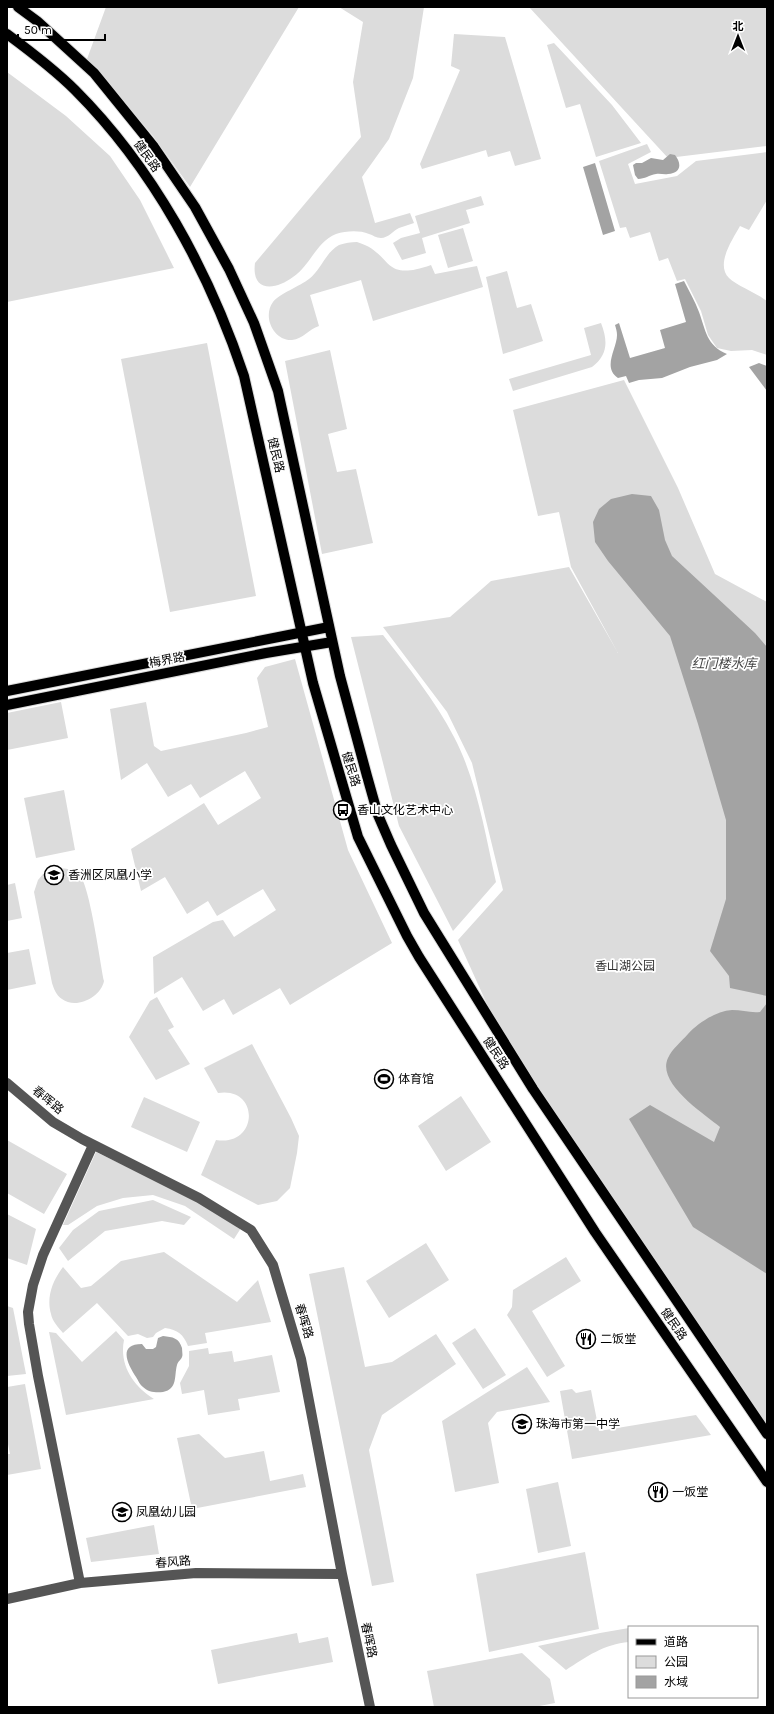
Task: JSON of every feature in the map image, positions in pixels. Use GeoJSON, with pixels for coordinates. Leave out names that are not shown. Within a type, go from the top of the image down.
{"type":"FeatureCollection","features":[{"type":"Feature","properties":{"kind":"main road","name":"健民路"},"geometry":{"type":"LineString","coordinates":[[18,7],[37,21],[94,73],[154,147],[195,207],[229,269],[254,323],[278,391],[332,642],[378,815],[424,913],[533,1089],[767,1434]]}},
{"type":"Feature","properties":{"kind":"main road","name":"健民路"},"geometry":{"type":"LineString","coordinates":[[7,34],[49,66],[74,89],[111,129],[147,177],[191,250],[232,339],[244,376],[304,646],[332,752],[358,837],[407,936],[595,1232],[767,1482]]}},
{"type":"Feature","properties":{"kind":"main road"},"geometry":{"type":"LineString","coordinates":[[7,691],[329,627]]}},
{"type":"Feature","properties":{"kind":"main road","name":"梅界路"},"geometry":{"type":"LineString","coordinates":[[7,705],[304,646],[332,642]]}},
{"type":"Feature","properties":{"kind":"street","name":"春晖路"},"geometry":{"type":"LineString","coordinates":[[7,1083],[53,1122],[93,1145],[199,1198],[251,1230],[273,1265],[301,1359],[342,1574],[370,1707]]}},
{"type":"Feature","properties":{"kind":"street"},"geometry":{"type":"LineString","coordinates":[[80,1583],[38,1376],[28,1312],[33,1285],[43,1255],[93,1145]]}},
{"type":"Feature","properties":{"kind":"street","name":"春风路"},"geometry":{"type":"LineString","coordinates":[[7,1599],[80,1583],[196,1573],[342,1574]]}},
{"type":"Feature","properties":{"kind":"green space"},"geometry":{"type":"Polygon","coordinates":[[[106,7],[299,7],[190,187],[153,136],[87,59],[106,7]]]}},
{"type":"Feature","properties":{"kind":"green space"},"geometry":{"type":"Polygon","coordinates":[[[339,7],[424,7],[413,78],[389,139],[362,177],[375,223],[410,213],[414,223],[399,228],[384,238],[378,238],[357,231],[336,234],[318,248],[304,267],[293,277],[279,285],[266,286],[257,280],[255,263],[361,137],[353,82],[363,22],[339,7]]]}},
{"type":"Feature","properties":{"kind":"green space"},"geometry":{"type":"Polygon","coordinates":[[[529,7],[767,7],[767,146],[668,158],[529,7]]]}},
{"type":"Feature","properties":{"kind":"green space"},"geometry":{"type":"Polygon","coordinates":[[[454,34],[505,37],[541,159],[515,166],[510,151],[488,157],[486,150],[422,169],[420,164],[460,70],[451,66],[454,34]]]}},
{"type":"Feature","properties":{"kind":"green space"},"geometry":{"type":"Polygon","coordinates":[[[554,43],[612,105],[641,143],[596,157],[580,104],[566,108],[547,45],[554,43]]]}},
{"type":"Feature","properties":{"kind":"green space"},"geometry":{"type":"Polygon","coordinates":[[[7,72],[66,116],[110,156],[140,200],[174,268],[7,302],[7,72]]]}},
{"type":"Feature","properties":{"kind":"green space"},"geometry":{"type":"Polygon","coordinates":[[[647,144],[651,152],[628,164],[635,184],[677,176],[696,161],[767,152],[767,200],[749,230],[740,226],[724,259],[724,266],[725,272],[732,281],[767,301],[767,355],[752,350],[731,351],[717,348],[708,335],[701,311],[685,279],[677,281],[668,258],[659,261],[650,232],[630,238],[626,227],[620,228],[599,161],[647,144]]]}},
{"type":"Feature","properties":{"kind":"green space"},"geometry":{"type":"Polygon","coordinates":[[[481,196],[484,205],[466,210],[470,223],[422,238],[426,253],[402,260],[393,243],[401,238],[420,233],[415,216],[481,196]]]}},
{"type":"Feature","properties":{"kind":"green space"},"geometry":{"type":"Polygon","coordinates":[[[463,228],[473,261],[448,268],[438,235],[463,228]]]}},
{"type":"Feature","properties":{"kind":"green space"},"geometry":{"type":"Polygon","coordinates":[[[357,242],[369,247],[395,269],[403,271],[415,270],[431,265],[435,274],[477,266],[483,287],[373,321],[361,280],[310,295],[319,326],[296,339],[292,340],[280,337],[275,332],[269,321],[270,308],[273,302],[280,296],[309,279],[317,271],[334,248],[341,244],[357,242]]]}},
{"type":"Feature","properties":{"kind":"green space"},"geometry":{"type":"Polygon","coordinates":[[[507,271],[517,308],[531,304],[543,341],[503,354],[486,277],[507,271]]]}},
{"type":"Feature","properties":{"kind":"green space"},"geometry":{"type":"Polygon","coordinates":[[[601,323],[605,336],[604,353],[592,367],[513,391],[509,379],[591,355],[584,328],[601,323]]]}},
{"type":"Feature","properties":{"kind":"green space"},"geometry":{"type":"Polygon","coordinates":[[[207,343],[256,596],[170,612],[121,359],[207,343]]]}},
{"type":"Feature","properties":{"kind":"green space"},"geometry":{"type":"Polygon","coordinates":[[[330,350],[347,429],[328,434],[337,472],[356,469],[373,543],[322,554],[285,361],[330,350]]]}},
{"type":"Feature","properties":{"kind":"green space","name":"香山湖公园"},"geometry":{"type":"Polygon","coordinates":[[[624,380],[678,488],[715,574],[767,602],[767,1435],[505,1044],[458,940],[503,890],[472,763],[447,712],[383,627],[450,617],[491,581],[569,567],[618,653],[571,567],[559,512],[538,516],[513,410],[624,380]]]}},
{"type":"Feature","properties":{"kind":"green space"},"geometry":{"type":"Polygon","coordinates":[[[383,635],[430,697],[447,723],[469,771],[480,808],[496,882],[453,931],[399,826],[351,637],[383,635]]]}},
{"type":"Feature","properties":{"kind":"green space"},"geometry":{"type":"Polygon","coordinates":[[[295,659],[348,850],[392,943],[290,1005],[280,988],[233,1015],[224,999],[203,1011],[182,977],[154,994],[153,957],[213,922],[223,920],[234,937],[276,910],[263,889],[217,916],[208,901],[187,914],[165,877],[141,891],[131,849],[204,803],[218,825],[261,798],[245,771],[200,798],[191,784],[168,797],[147,763],[121,780],[110,709],[146,702],[154,746],[161,751],[246,733],[268,727],[257,678],[265,667],[295,659]]]}},
{"type":"Feature","properties":{"kind":"green space"},"geometry":{"type":"Polygon","coordinates":[[[61,702],[68,738],[7,750],[7,713],[61,702]]]}},
{"type":"Feature","properties":{"kind":"green space"},"geometry":{"type":"Polygon","coordinates":[[[64,790],[75,850],[36,858],[24,798],[64,790]]]}},
{"type":"Feature","properties":{"kind":"green space"},"geometry":{"type":"Polygon","coordinates":[[[58,868],[64,868],[79,874],[83,881],[91,908],[104,981],[102,987],[93,997],[81,1002],[68,1002],[62,999],[54,990],[34,892],[38,880],[43,874],[58,868]]]}},
{"type":"Feature","properties":{"kind":"green space"},"geometry":{"type":"Polygon","coordinates":[[[15,883],[22,918],[7,921],[7,885],[15,883]]]}},
{"type":"Feature","properties":{"kind":"green space"},"geometry":{"type":"Polygon","coordinates":[[[29,949],[36,984],[7,990],[7,953],[29,949]]]}},
{"type":"Feature","properties":{"kind":"green space"},"geometry":{"type":"Polygon","coordinates":[[[157,997],[174,1027],[168,1030],[190,1064],[156,1080],[129,1037],[150,1001],[157,997]]]}},
{"type":"Feature","properties":{"kind":"green space"},"geometry":{"type":"Polygon","coordinates":[[[252,1044],[299,1136],[290,1188],[277,1201],[258,1205],[201,1175],[216,1140],[230,1140],[240,1135],[247,1126],[249,1116],[247,1107],[241,1098],[232,1093],[218,1093],[204,1068],[252,1044]]]}},
{"type":"Feature","properties":{"kind":"green space"},"geometry":{"type":"Polygon","coordinates":[[[461,1096],[491,1142],[446,1171],[418,1126],[461,1096]]]}},
{"type":"Feature","properties":{"kind":"green space"},"geometry":{"type":"Polygon","coordinates":[[[144,1097],[200,1122],[187,1152],[131,1127],[144,1097]]]}},
{"type":"Feature","properties":{"kind":"green space"},"geometry":{"type":"Polygon","coordinates":[[[7,1140],[67,1174],[44,1214],[7,1193],[7,1140]]]}},
{"type":"Feature","properties":{"kind":"green space"},"geometry":{"type":"Polygon","coordinates":[[[96,1152],[196,1200],[241,1228],[234,1239],[185,1206],[153,1195],[123,1198],[97,1206],[68,1225],[63,1225],[96,1152]]]}},
{"type":"Feature","properties":{"kind":"green space"},"geometry":{"type":"Polygon","coordinates":[[[153,1200],[191,1217],[184,1225],[162,1221],[105,1231],[68,1261],[59,1248],[73,1230],[99,1211],[153,1200]]]}},
{"type":"Feature","properties":{"kind":"green space"},"geometry":{"type":"Polygon","coordinates":[[[7,1214],[36,1229],[27,1265],[7,1258],[7,1214]]]}},
{"type":"Feature","properties":{"kind":"green space"},"geometry":{"type":"Polygon","coordinates":[[[426,1243],[449,1280],[389,1318],[366,1281],[426,1243]]]}},
{"type":"Feature","properties":{"kind":"green space"},"geometry":{"type":"Polygon","coordinates":[[[164,1252],[237,1302],[258,1280],[271,1322],[205,1333],[207,1343],[188,1346],[180,1333],[165,1328],[156,1333],[153,1337],[147,1338],[138,1334],[128,1336],[97,1303],[63,1333],[54,1322],[49,1301],[53,1283],[63,1267],[81,1288],[91,1286],[121,1261],[164,1252]]]}},
{"type":"Feature","properties":{"kind":"green space"},"geometry":{"type":"Polygon","coordinates":[[[566,1257],[581,1281],[532,1311],[565,1366],[547,1377],[507,1315],[512,1307],[513,1290],[566,1257]]]}},
{"type":"Feature","properties":{"kind":"green space"},"geometry":{"type":"Polygon","coordinates":[[[344,1267],[365,1367],[392,1362],[436,1334],[456,1364],[382,1415],[369,1450],[394,1582],[372,1586],[309,1274],[344,1267]]]}},
{"type":"Feature","properties":{"kind":"green space"},"geometry":{"type":"Polygon","coordinates":[[[7,1306],[13,1308],[26,1374],[7,1376],[7,1306]]]}},
{"type":"Feature","properties":{"kind":"green space"},"geometry":{"type":"Polygon","coordinates":[[[475,1328],[506,1375],[483,1389],[452,1343],[475,1328]]]}},
{"type":"Feature","properties":{"kind":"green space"},"geometry":{"type":"Polygon","coordinates":[[[116,1331],[124,1340],[124,1358],[129,1374],[146,1394],[154,1399],[66,1415],[49,1332],[56,1333],[82,1362],[116,1331]]]}},
{"type":"Feature","properties":{"kind":"green space"},"geometry":{"type":"Polygon","coordinates":[[[208,1348],[209,1354],[232,1351],[234,1362],[272,1355],[280,1392],[238,1399],[240,1410],[208,1415],[204,1390],[182,1394],[180,1383],[189,1366],[189,1351],[208,1348]]]}},
{"type":"Feature","properties":{"kind":"green space"},"geometry":{"type":"Polygon","coordinates":[[[527,1367],[550,1402],[497,1412],[488,1423],[499,1483],[455,1492],[442,1421],[527,1367]]]}},
{"type":"Feature","properties":{"kind":"green space"},"geometry":{"type":"Polygon","coordinates":[[[25,1384],[41,1469],[7,1475],[7,1454],[10,1454],[7,1439],[7,1387],[25,1384]]]}},
{"type":"Feature","properties":{"kind":"green space"},"geometry":{"type":"Polygon","coordinates":[[[572,1389],[576,1393],[591,1390],[599,1431],[696,1415],[711,1435],[572,1459],[560,1391],[572,1389]]]}},
{"type":"Feature","properties":{"kind":"green space"},"geometry":{"type":"Polygon","coordinates":[[[199,1434],[225,1458],[264,1451],[270,1481],[303,1474],[306,1487],[192,1509],[177,1438],[199,1434]]]}},
{"type":"Feature","properties":{"kind":"green space"},"geometry":{"type":"Polygon","coordinates":[[[558,1482],[571,1546],[538,1553],[526,1489],[558,1482]]]}},
{"type":"Feature","properties":{"kind":"green space"},"geometry":{"type":"Polygon","coordinates":[[[154,1525],[159,1554],[91,1562],[86,1538],[154,1525]]]}},
{"type":"Feature","properties":{"kind":"green space"},"geometry":{"type":"Polygon","coordinates":[[[585,1552],[599,1629],[489,1652],[476,1574],[585,1552]]]}},
{"type":"Feature","properties":{"kind":"green space"},"geometry":{"type":"Polygon","coordinates":[[[628,1628],[628,1642],[603,1648],[566,1670],[538,1646],[628,1628]]]}},
{"type":"Feature","properties":{"kind":"green space"},"geometry":{"type":"Polygon","coordinates":[[[297,1633],[299,1643],[328,1637],[333,1662],[218,1684],[211,1650],[297,1633]]]}},
{"type":"Feature","properties":{"kind":"green space"},"geometry":{"type":"Polygon","coordinates":[[[522,1653],[550,1679],[555,1703],[534,1707],[434,1707],[427,1671],[522,1653]]]}},
{"type":"Feature","properties":{"kind":"water"},"geometry":{"type":"Polygon","coordinates":[[[670,154],[675,155],[679,162],[679,168],[676,172],[656,174],[640,179],[638,179],[635,175],[633,165],[636,163],[642,163],[651,158],[663,160],[670,154]]]}},
{"type":"Feature","properties":{"kind":"water"},"geometry":{"type":"Polygon","coordinates":[[[595,163],[615,231],[603,235],[583,167],[595,163]]]}},
{"type":"Feature","properties":{"kind":"water"},"geometry":{"type":"Polygon","coordinates":[[[684,281],[694,300],[708,337],[715,346],[727,354],[717,360],[690,367],[662,378],[639,380],[629,383],[626,376],[618,378],[613,374],[611,369],[617,334],[615,325],[619,323],[630,358],[665,348],[660,330],[686,322],[675,284],[684,281]]]}},
{"type":"Feature","properties":{"kind":"water"},"geometry":{"type":"Polygon","coordinates":[[[759,363],[767,366],[767,391],[749,367],[759,363]]]}},
{"type":"Feature","properties":{"kind":"water","name":"红门楼水库"},"geometry":{"type":"Polygon","coordinates":[[[632,494],[651,496],[659,510],[665,540],[672,556],[755,633],[767,647],[767,996],[730,988],[729,976],[710,951],[726,899],[726,820],[670,636],[608,561],[595,542],[593,522],[599,509],[611,499],[632,494]]]}},
{"type":"Feature","properties":{"kind":"water"},"geometry":{"type":"Polygon","coordinates":[[[767,1003],[767,1274],[693,1227],[629,1119],[650,1105],[714,1142],[720,1127],[693,1106],[675,1087],[669,1078],[666,1068],[668,1058],[674,1049],[692,1030],[708,1018],[732,1010],[760,1012],[767,1003]]]}},
{"type":"Feature","properties":{"kind":"water"},"geometry":{"type":"Polygon","coordinates":[[[163,1336],[173,1338],[179,1342],[182,1348],[182,1358],[177,1364],[174,1382],[171,1388],[163,1392],[152,1392],[145,1389],[139,1382],[130,1367],[127,1351],[129,1347],[142,1344],[146,1349],[153,1349],[156,1347],[158,1338],[163,1336]]]}},
{"type":"Feature","properties":{"kind":"place","name":"香山文化艺术中心"},"geometry":{"type":"Point","coordinates":[343,810]}},
{"type":"Feature","properties":{"kind":"place","name":"香洲区凤凰小学"},"geometry":{"type":"Point","coordinates":[54,875]}},
{"type":"Feature","properties":{"kind":"place","name":"体育馆"},"geometry":{"type":"Point","coordinates":[384,1079]}},
{"type":"Feature","properties":{"kind":"place","name":"二饭堂"},"geometry":{"type":"Point","coordinates":[586,1339]}},
{"type":"Feature","properties":{"kind":"place","name":"珠海市第一中学"},"geometry":{"type":"Point","coordinates":[522,1424]}},
{"type":"Feature","properties":{"kind":"place","name":"一饭堂"},"geometry":{"type":"Point","coordinates":[658,1492]}},
{"type":"Feature","properties":{"kind":"place","name":"凤凰幼儿园"},"geometry":{"type":"Point","coordinates":[122,1512]}}]}
